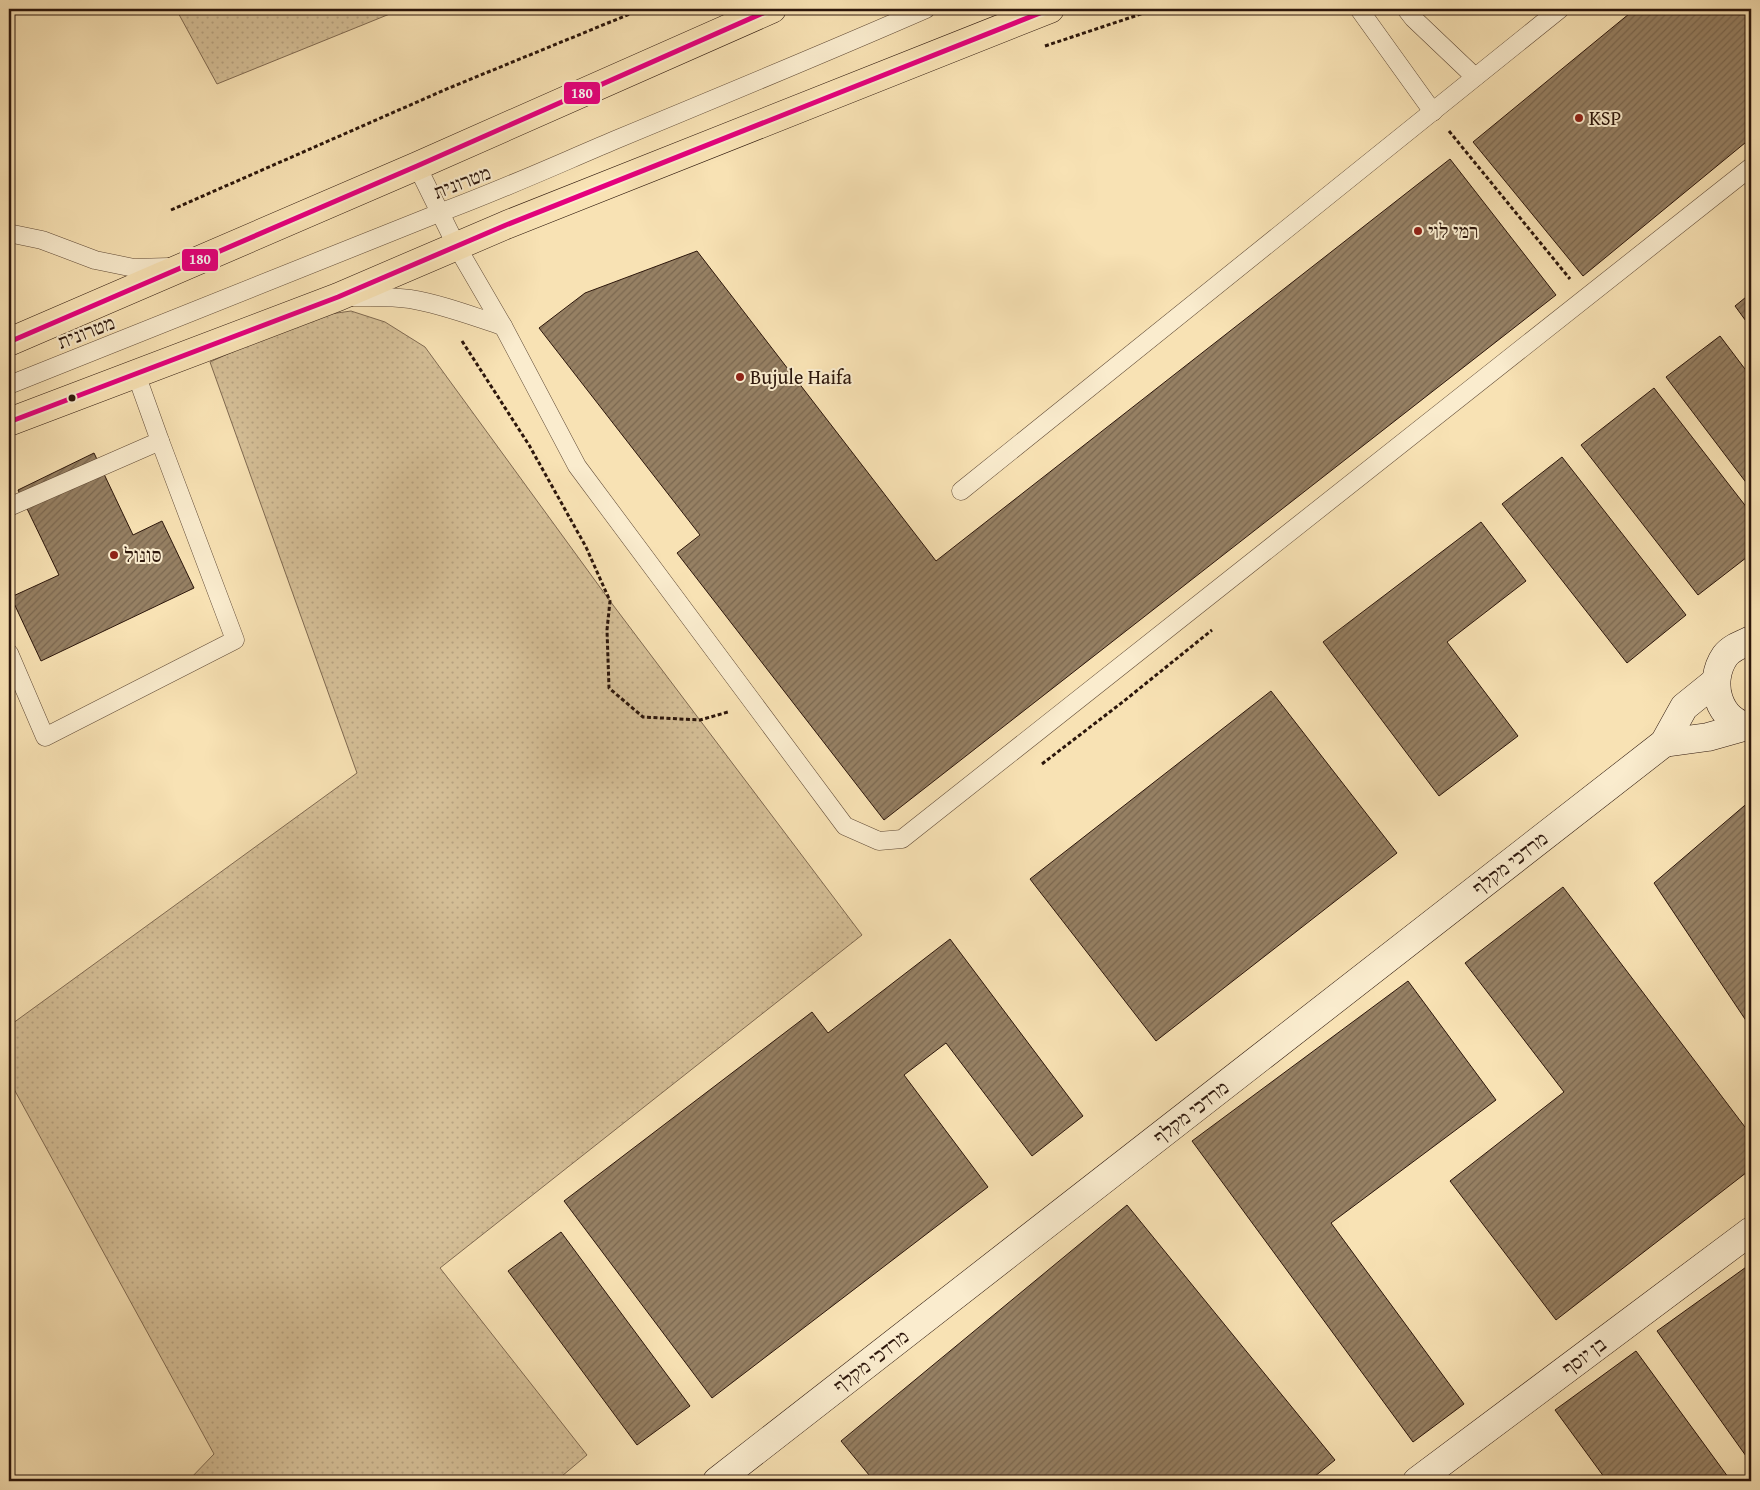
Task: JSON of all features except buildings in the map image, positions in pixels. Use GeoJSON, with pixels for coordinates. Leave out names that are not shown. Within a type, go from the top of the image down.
{"type":"FeatureCollection","features":[{"type":"Feature","properties":{"kind":"main road"},"geometry":{"type":"LineString","coordinates":[[9,342],[417,166],[772,9]]}},
{"type":"Feature","properties":{"kind":"main road"},"geometry":{"type":"LineString","coordinates":[[9,422],[338,297],[506,225],[1050,9]]}},
{"type":"Feature","properties":{"kind":"street"},"geometry":{"type":"LineString","coordinates":[[1749,727],[1734,720],[1723,710],[1717,696],[1715,682],[1718,667],[1726,654],[1738,645],[1751,640]]}},
{"type":"Feature","properties":{"kind":"street","name":"מרדכי מקלף"},"geometry":{"type":"LineString","coordinates":[[717,1481],[1664,743],[1684,707],[1715,682]]}},
{"type":"Feature","properties":{"kind":"street"},"geometry":{"type":"LineString","coordinates":[[1664,743],[1708,737],[1749,727]]}},
{"type":"Feature","properties":{"kind":"street","name":"בן יוסף"},"geometry":{"type":"LineString","coordinates":[[1416,1481],[1751,1231]]}},
{"type":"Feature","properties":{"kind":"lane","name":"מטרונית"},"geometry":{"type":"LineString","coordinates":[[9,385],[490,194],[820,56],[926,9]]}},
{"type":"Feature","properties":{"kind":"lane"},"geometry":{"type":"LineString","coordinates":[[1359,9],[1432,112]]}},
{"type":"Feature","properties":{"kind":"lane"},"geometry":{"type":"LineString","coordinates":[[960,491],[1560,9]]}},
{"type":"Feature","properties":{"kind":"lane"},"geometry":{"type":"LineString","coordinates":[[1411,12],[1475,77]]}},
{"type":"Feature","properties":{"kind":"lane"},"geometry":{"type":"LineString","coordinates":[[417,166],[457,247],[503,326],[577,466],[845,826],[879,841],[902,839],[1751,167]]}},
{"type":"Feature","properties":{"kind":"lane"},"geometry":{"type":"LineString","coordinates":[[9,234],[42,240],[95,260],[134,268],[185,267]]}},
{"type":"Feature","properties":{"kind":"lane"},"geometry":{"type":"LineString","coordinates":[[338,297],[410,299],[443,307],[503,326]]}},
{"type":"Feature","properties":{"kind":"lane"},"geometry":{"type":"LineString","coordinates":[[9,653],[45,737],[235,640],[136,374]]}},
{"type":"Feature","properties":{"kind":"lane"},"geometry":{"type":"LineString","coordinates":[[9,507],[160,441]]}},
{"type":"Feature","properties":{"kind":"path"},"geometry":{"type":"LineString","coordinates":[[171,210],[449,88],[642,9]]}},
{"type":"Feature","properties":{"kind":"path"},"geometry":{"type":"LineString","coordinates":[[1432,112],[1586,298]]}},
{"type":"Feature","properties":{"kind":"path"},"geometry":{"type":"LineString","coordinates":[[454,336],[463,341],[529,445],[586,547],[610,601],[607,630],[609,688],[643,718],[700,720],[734,710]]}},
{"type":"Feature","properties":{"kind":"path"},"geometry":{"type":"LineString","coordinates":[[1040,766],[1217,626]]}},
{"type":"Feature","properties":{"kind":"shaded area"},"geometry":{"type":"Polygon","coordinates":[[[176,9],[402,9],[217,84],[176,9]]]}},
{"type":"Feature","properties":{"kind":"shaded area"},"geometry":{"type":"Polygon","coordinates":[[[351,311],[385,322],[425,347],[610,601],[862,935],[440,1268],[587,1455],[556,1481],[188,1481],[214,1454],[9,1080],[9,1026],[357,773],[210,362],[309,317],[351,311]]]}},
{"type":"Feature","properties":{"kind":"transit line","name":"180"},"geometry":{"type":"LineString","coordinates":[[9,342],[417,166],[772,9]]}},
{"type":"Feature","properties":{"kind":"transit line","name":"180"},"geometry":{"type":"LineString","coordinates":[[9,422],[338,297],[506,225],[1050,9]]}},
{"type":"Feature","properties":{"kind":"place","name":"KSP"},"geometry":{"type":"Point","coordinates":[1579,118]}},
{"type":"Feature","properties":{"kind":"place","name":"רמי לוי"},"geometry":{"type":"Point","coordinates":[1418,231]}},
{"type":"Feature","properties":{"kind":"place","name":"Bujule Haifa"},"geometry":{"type":"Point","coordinates":[740,377]}},
{"type":"Feature","properties":{"kind":"place","name":"סונול"},"geometry":{"type":"Point","coordinates":[114,555]}}]}
